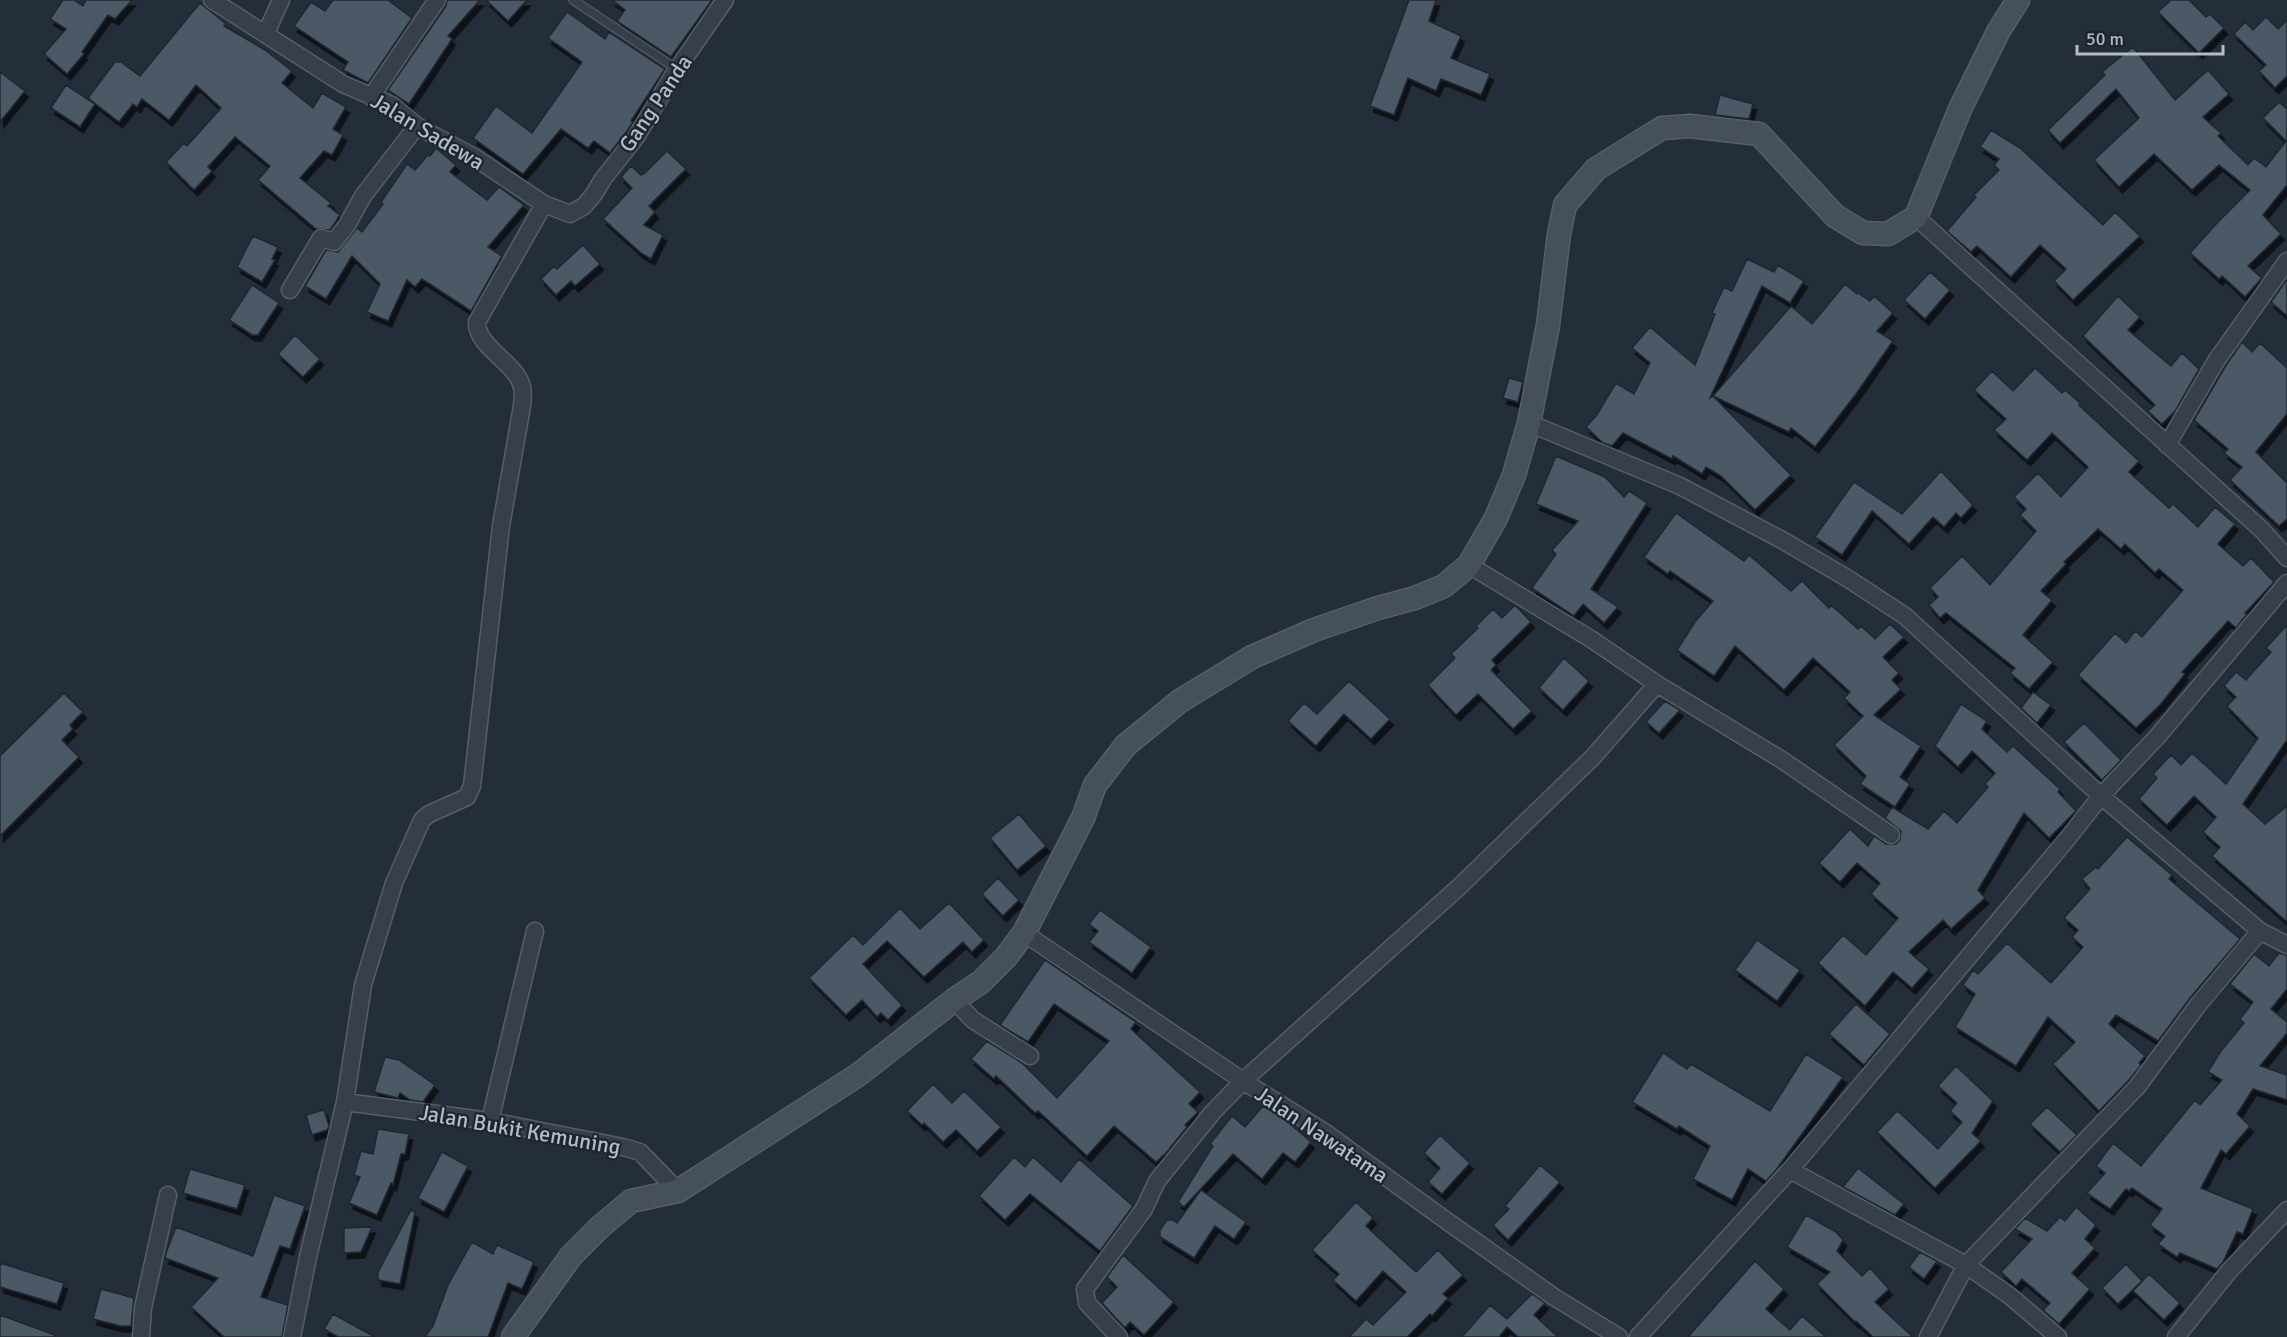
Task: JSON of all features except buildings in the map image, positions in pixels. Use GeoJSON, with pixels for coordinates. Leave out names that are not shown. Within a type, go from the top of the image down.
{"type":"FeatureCollection","features":[{"type":"Feature","properties":{"kind":"street","name":"Jalan Sadewa"},"geometry":{"type":"LineString","coordinates":[[212,0],[343,84],[392,105],[417,126],[474,157],[544,204],[570,214],[584,206]]}},
{"type":"Feature","properties":{"kind":"street"},"geometry":{"type":"LineString","coordinates":[[266,33],[281,0]]}},
{"type":"Feature","properties":{"kind":"street"},"geometry":{"type":"LineString","coordinates":[[371,97],[437,0]]}},
{"type":"Feature","properties":{"kind":"street","name":"Gang Panda"},"geometry":{"type":"LineString","coordinates":[[584,206],[636,137],[677,69],[725,0]]}},
{"type":"Feature","properties":{"kind":"street"},"geometry":{"type":"LineString","coordinates":[[513,1337],[571,1256],[630,1201],[678,1191],[858,1075],[954,1000],[981,982],[1006,957],[1024,933],[1083,818],[1095,785],[1126,745],[1171,708],[1252,657],[1314,630],[1415,598],[1444,586],[1468,565],[1496,518],[1514,475],[1529,423],[1548,325],[1559,234],[1565,205],[1596,169],[1662,128],[1690,126],[1759,134],[1835,216],[1863,233],[1888,234],[1916,217],[1960,109],[1998,32],[2018,0]]}},
{"type":"Feature","properties":{"kind":"street"},"geometry":{"type":"LineString","coordinates":[[290,290],[321,238],[334,242],[347,225],[363,196],[417,126]]}},
{"type":"Feature","properties":{"kind":"street"},"geometry":{"type":"LineString","coordinates":[[292,1337],[308,1257],[345,1102],[363,985],[393,882],[422,820],[429,814],[467,797],[472,786],[501,526],[522,406],[522,387],[513,372],[479,335],[477,322],[544,204]]}},
{"type":"Feature","properties":{"kind":"street"},"geometry":{"type":"LineString","coordinates":[[1916,217],[2262,530],[2287,558]]}},
{"type":"Feature","properties":{"kind":"street"},"geometry":{"type":"LineString","coordinates":[[2167,445],[2216,362],[2287,261]]}},
{"type":"Feature","properties":{"kind":"street"},"geometry":{"type":"LineString","coordinates":[[1529,423],[1680,486],[1782,540],[1905,616],[2101,796],[2260,930],[2287,945]]}},
{"type":"Feature","properties":{"kind":"street"},"geometry":{"type":"LineString","coordinates":[[1468,565],[1591,639],[1658,684],[1782,760],[1892,835]]}},
{"type":"Feature","properties":{"kind":"street"},"geometry":{"type":"LineString","coordinates":[[1638,1337],[1790,1170],[2101,796],[2157,737],[2287,583]]}},
{"type":"Feature","properties":{"kind":"street"},"geometry":{"type":"LineString","coordinates":[[1119,1337],[1087,1303],[1085,1289],[1144,1209],[1157,1181],[1213,1112],[1243,1081],[1459,887],[1593,757],[1658,684]]}},
{"type":"Feature","properties":{"kind":"street"},"geometry":{"type":"LineString","coordinates":[[1928,1337],[1966,1265],[2137,1087],[2198,1005],[2260,930]]}},
{"type":"Feature","properties":{"kind":"street"},"geometry":{"type":"LineString","coordinates":[[490,1121],[535,931]]}},
{"type":"Feature","properties":{"kind":"street","name":"Jalan Nawatama"},"geometry":{"type":"LineString","coordinates":[[1024,933],[1243,1081],[1323,1131],[1554,1297],[1619,1337]]}},
{"type":"Feature","properties":{"kind":"street"},"geometry":{"type":"LineString","coordinates":[[954,1000],[973,1020],[1030,1056]]}},
{"type":"Feature","properties":{"kind":"street","name":"Jalan Bukit Kemuning"},"geometry":{"type":"LineString","coordinates":[[345,1102],[490,1121],[640,1152],[678,1191]]}},
{"type":"Feature","properties":{"kind":"street"},"geometry":{"type":"LineString","coordinates":[[1790,1170],[1966,1265],[2010,1296],[2058,1337]]}},
{"type":"Feature","properties":{"kind":"street"},"geometry":{"type":"LineString","coordinates":[[141,1337],[143,1308],[168,1195]]}},
{"type":"Feature","properties":{"kind":"street"},"geometry":{"type":"LineString","coordinates":[[2176,1337],[2229,1270],[2287,1210]]}},
{"type":"Feature","properties":{"kind":"lane"},"geometry":{"type":"LineString","coordinates":[[573,0],[677,69]]}}]}
